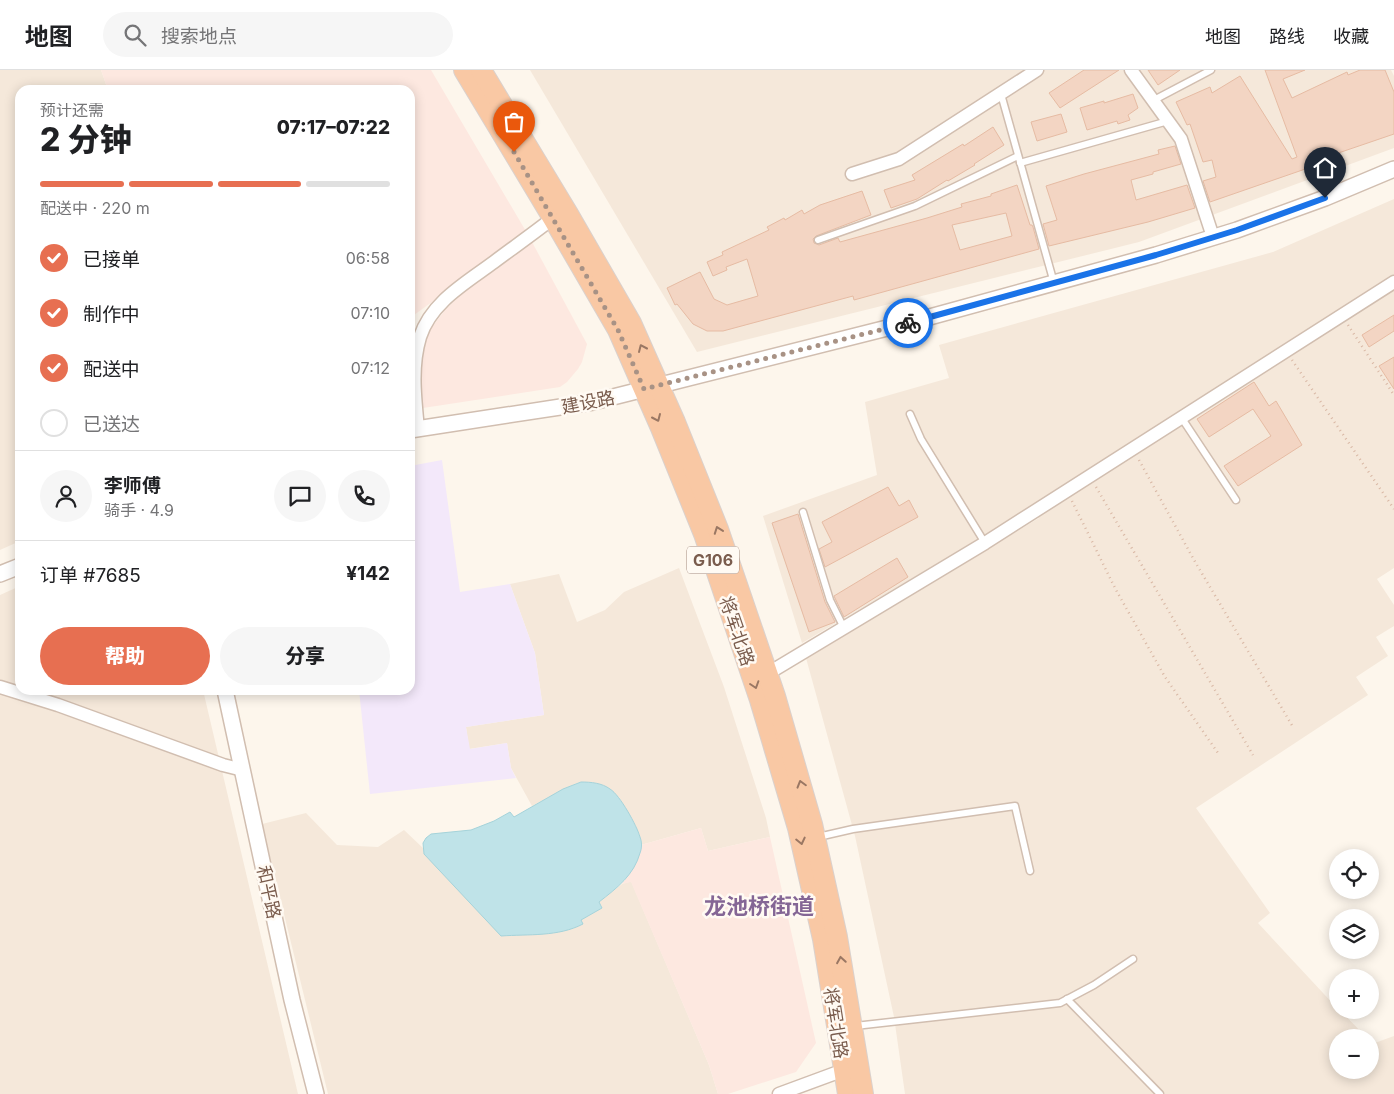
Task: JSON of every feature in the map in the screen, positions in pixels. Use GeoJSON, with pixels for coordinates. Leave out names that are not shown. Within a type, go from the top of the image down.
{"type":"FeatureCollection","features":[{"type":"Feature","properties":{"kind":"highway","name":"将军北路"},"geometry":{"type":"LineString","coordinates":[[464,70],[652,388],[718,529],[768,674],[815,838],[837,936],[864,1094]]}},
{"type":"Feature","properties":{"kind":"highway","name":"将军北路"},"geometry":{"type":"LineString","coordinates":[[481,70],[631,323],[736,626],[780,764],[814,896],[848,1094]]}},
{"type":"Feature","properties":{"kind":"street"},"geometry":{"type":"LineString","coordinates":[[852,174],[900,159],[1037,70]]}},
{"type":"Feature","properties":{"kind":"street"},"geometry":{"type":"LineString","coordinates":[[1131,70],[1181,139],[1213,237]]}},
{"type":"Feature","properties":{"kind":"street","name":"建设路"},"geometry":{"type":"LineString","coordinates":[[415,429],[593,402],[915,321],[1213,237],[1325,198],[1394,169]]}},
{"type":"Feature","properties":{"kind":"street"},"geometry":{"type":"LineString","coordinates":[[415,362],[421,334],[438,307],[452,293],[553,218]]}},
{"type":"Feature","properties":{"kind":"street"},"geometry":{"type":"LineString","coordinates":[[768,674],[985,543],[1394,282]]}},
{"type":"Feature","properties":{"kind":"street"},"geometry":{"type":"LineString","coordinates":[[0,574],[15,568]]}},
{"type":"Feature","properties":{"kind":"street"},"geometry":{"type":"LineString","coordinates":[[0,687],[15,692]]}},
{"type":"Feature","properties":{"kind":"street"},"geometry":{"type":"LineString","coordinates":[[26,695],[223,765],[243,770]]}},
{"type":"Feature","properties":{"kind":"street","name":"和平路"},"geometry":{"type":"LineString","coordinates":[[226,695],[292,1000],[316,1094]]}},
{"type":"Feature","properties":{"kind":"street"},"geometry":{"type":"LineString","coordinates":[[779,1094],[844,1070]]}},
{"type":"Feature","properties":{"kind":"lane"},"geometry":{"type":"LineString","coordinates":[[1154,100],[1211,70]]}},
{"type":"Feature","properties":{"kind":"lane"},"geometry":{"type":"LineString","coordinates":[[1001,94],[1054,283]]}},
{"type":"Feature","properties":{"kind":"lane"},"geometry":{"type":"LineString","coordinates":[[818,240],[915,206],[1019,159],[1169,120]]}},
{"type":"Feature","properties":{"kind":"lane"},"geometry":{"type":"LineString","coordinates":[[910,414],[921,439],[985,543]]}},
{"type":"Feature","properties":{"kind":"lane"},"geometry":{"type":"LineString","coordinates":[[1181,417],[1236,500]]}},
{"type":"Feature","properties":{"kind":"lane"},"geometry":{"type":"LineString","coordinates":[[803,512],[830,600],[844,628]]}},
{"type":"Feature","properties":{"kind":"lane"},"geometry":{"type":"LineString","coordinates":[[815,838],[853,829],[1015,806],[1030,871]]}},
{"type":"Feature","properties":{"kind":"lane"},"geometry":{"type":"LineString","coordinates":[[852,1026],[1060,1003],[1094,985],[1133,959]]}},
{"type":"Feature","properties":{"kind":"lane"},"geometry":{"type":"LineString","coordinates":[[1067,999],[1160,1094]]}},
{"type":"Feature","properties":{"kind":"path"},"geometry":{"type":"LineString","coordinates":[[1342,315],[1394,395]]}},
{"type":"Feature","properties":{"kind":"path"},"geometry":{"type":"LineString","coordinates":[[1286,350],[1394,509]]}},
{"type":"Feature","properties":{"kind":"path"},"geometry":{"type":"LineString","coordinates":[[1132,448],[1194,560],[1292,727]]}},
{"type":"Feature","properties":{"kind":"path"},"geometry":{"type":"LineString","coordinates":[[1090,476],[1254,755]]}},
{"type":"Feature","properties":{"kind":"path"},"geometry":{"type":"LineString","coordinates":[[1067,491],[1116,590],[1165,677],[1218,754]]}},
{"type":"Feature","properties":{"kind":"shaded area"},"geometry":{"type":"Polygon","coordinates":[[[0,70],[101,70],[106,85],[15,85],[15,543],[0,550],[0,70]]]}},
{"type":"Feature","properties":{"kind":"shaded area"},"geometry":{"type":"Polygon","coordinates":[[[101,70],[431,70],[527,233],[415,314],[415,85],[106,85],[101,70]]]}},
{"type":"Feature","properties":{"kind":"shaded area"},"geometry":{"type":"Polygon","coordinates":[[[530,70],[1391,70],[1394,76],[1394,148],[1139,242],[697,352],[530,70]]]}},
{"type":"Feature","properties":{"kind":"shaded area"},"geometry":{"type":"Polygon","coordinates":[[[1394,199],[1394,568],[1377,579],[1394,605],[1394,626],[1376,637],[1388,656],[1356,677],[1368,695],[1196,808],[1270,913],[1258,923],[1329,999],[1329,1019],[1349,1019],[1358,1029],[1329,1029],[1329,1079],[1379,1079],[1379,1041],[1394,1036],[1394,1094],[905,1094],[894,1017],[855,836],[806,658],[1039,518],[1032,508],[802,643],[763,516],[877,475],[865,402],[949,378],[939,345],[1273,252],[1394,199]]]}},
{"type":"Feature","properties":{"kind":"shaded area"},"geometry":{"type":"Polygon","coordinates":[[[532,242],[587,344],[578,369],[560,387],[423,408],[418,386],[423,343],[432,327],[446,309],[477,279],[532,242]]]}},
{"type":"Feature","properties":{"kind":"shaded area"},"geometry":{"type":"Polygon","coordinates":[[[442,460],[460,592],[510,584],[535,653],[544,715],[466,727],[470,749],[507,743],[511,768],[516,778],[370,794],[360,695],[415,695],[415,465],[442,460]]]}},
{"type":"Feature","properties":{"kind":"shaded area"},"geometry":{"type":"Polygon","coordinates":[[[679,568],[724,687],[766,818],[770,837],[708,851],[701,828],[641,845],[639,833],[619,798],[610,789],[581,782],[532,806],[511,768],[507,743],[469,749],[466,727],[544,715],[535,653],[510,584],[559,574],[577,622],[605,610],[624,592],[679,568]]]}},
{"type":"Feature","properties":{"kind":"shaded area"},"geometry":{"type":"Polygon","coordinates":[[[15,588],[15,695],[204,695],[298,1094],[0,1094],[0,595],[15,588]]]}},
{"type":"Feature","properties":{"kind":"shaded area"},"geometry":{"type":"Polygon","coordinates":[[[306,813],[337,845],[378,847],[404,830],[423,848],[424,854],[581,920],[602,908],[599,902],[622,884],[631,881],[709,1065],[718,1094],[328,1094],[262,824],[306,813]]]}},
{"type":"Feature","properties":{"kind":"shaded area"},"geometry":{"type":"Polygon","coordinates":[[[701,828],[708,851],[770,837],[816,1043],[796,1072],[728,1094],[718,1094],[709,1065],[631,882],[622,884],[636,864],[641,845],[701,828]]]}},
{"type":"Feature","properties":{"kind":"water"},"geometry":{"type":"Polygon","coordinates":[[[581,782],[604,785],[614,792],[628,811],[641,839],[641,851],[634,868],[618,886],[599,902],[602,908],[581,920],[583,924],[553,933],[501,936],[424,854],[423,843],[431,834],[471,830],[510,812],[514,817],[563,789],[581,782]]]}},
{"type":"Feature","properties":{"kind":"building"},"geometry":{"type":"Polygon","coordinates":[[[1084,70],[1119,70],[1060,108],[1049,93],[1084,70]]]}},
{"type":"Feature","properties":{"kind":"building"},"geometry":{"type":"Polygon","coordinates":[[[1148,70],[1180,70],[1158,85],[1148,70]]]}},
{"type":"Feature","properties":{"kind":"building"},"geometry":{"type":"Polygon","coordinates":[[[1265,70],[1305,70],[1283,79],[1292,98],[1347,72],[1348,75],[1360,70],[1385,70],[1394,92],[1394,134],[1312,162],[1314,166],[1210,202],[1203,181],[1216,177],[1212,160],[1203,162],[1190,124],[1187,125],[1176,102],[1210,87],[1212,93],[1240,76],[1292,159],[1297,157],[1265,70]]]}},
{"type":"Feature","properties":{"kind":"building"},"geometry":{"type":"Polygon","coordinates":[[[1133,94],[1138,108],[1128,115],[1130,120],[1118,124],[1117,121],[1087,130],[1080,108],[1133,94]]]}},
{"type":"Feature","properties":{"kind":"building"},"geometry":{"type":"Polygon","coordinates":[[[1061,114],[1067,132],[1037,141],[1031,122],[1061,114]]]}},
{"type":"Feature","properties":{"kind":"building"},"geometry":{"type":"Polygon","coordinates":[[[993,127],[1004,145],[975,165],[917,199],[891,208],[884,190],[915,180],[912,175],[963,144],[964,146],[993,127]]]}},
{"type":"Feature","properties":{"kind":"building"},"geometry":{"type":"Polygon","coordinates":[[[1175,146],[1181,164],[1131,180],[1136,200],[1187,185],[1195,208],[1148,222],[1049,246],[1043,224],[1057,220],[1046,186],[1159,154],[1158,150],[1175,146]]]}},
{"type":"Feature","properties":{"kind":"building"},"geometry":{"type":"Polygon","coordinates":[[[1017,185],[1039,249],[854,300],[853,296],[723,331],[707,331],[693,324],[677,304],[675,305],[667,288],[700,272],[714,299],[727,305],[758,296],[747,259],[726,267],[727,270],[713,276],[707,262],[723,255],[722,252],[769,230],[767,227],[784,218],[785,220],[802,210],[804,214],[820,205],[862,191],[871,215],[816,236],[813,239],[814,243],[819,245],[838,238],[840,242],[927,218],[962,207],[961,204],[991,196],[991,194],[1017,185]],[[1006,213],[952,225],[960,250],[1012,236],[1006,213]]]}},
{"type":"Feature","properties":{"kind":"building"},"geometry":{"type":"Polygon","coordinates":[[[1394,315],[1394,331],[1369,347],[1362,335],[1394,315]]]}},
{"type":"Feature","properties":{"kind":"building"},"geometry":{"type":"Polygon","coordinates":[[[1394,357],[1394,389],[1379,366],[1394,357]]]}},
{"type":"Feature","properties":{"kind":"building"},"geometry":{"type":"Polygon","coordinates":[[[1254,382],[1269,406],[1276,401],[1302,445],[1238,486],[1224,466],[1271,436],[1253,409],[1209,437],[1197,419],[1254,382]]]}},
{"type":"Feature","properties":{"kind":"building"},"geometry":{"type":"Polygon","coordinates":[[[888,487],[899,506],[909,500],[918,517],[825,567],[819,549],[832,542],[822,522],[888,487]]]}},
{"type":"Feature","properties":{"kind":"building"},"geometry":{"type":"Polygon","coordinates":[[[798,514],[825,602],[835,622],[809,632],[772,523],[798,514]]]}},
{"type":"Feature","properties":{"kind":"building"},"geometry":{"type":"Polygon","coordinates":[[[897,558],[908,577],[844,617],[834,596],[897,558]]]}},
{"type":"Feature","properties":{"kind":"way so far"},"geometry":{"type":"LineString","coordinates":[[514,152],[618,330],[644,389],[908,323]]}},
{"type":"Feature","properties":{"kind":"district","name":"龙池桥街道"},"geometry":{"type":"Point","coordinates":[759,906]}},
{"type":"Feature","properties":{"kind":"route"},"geometry":{"type":"LineString","coordinates":[[908,323],[1156,255],[1237,230],[1325,198]]}}]}
